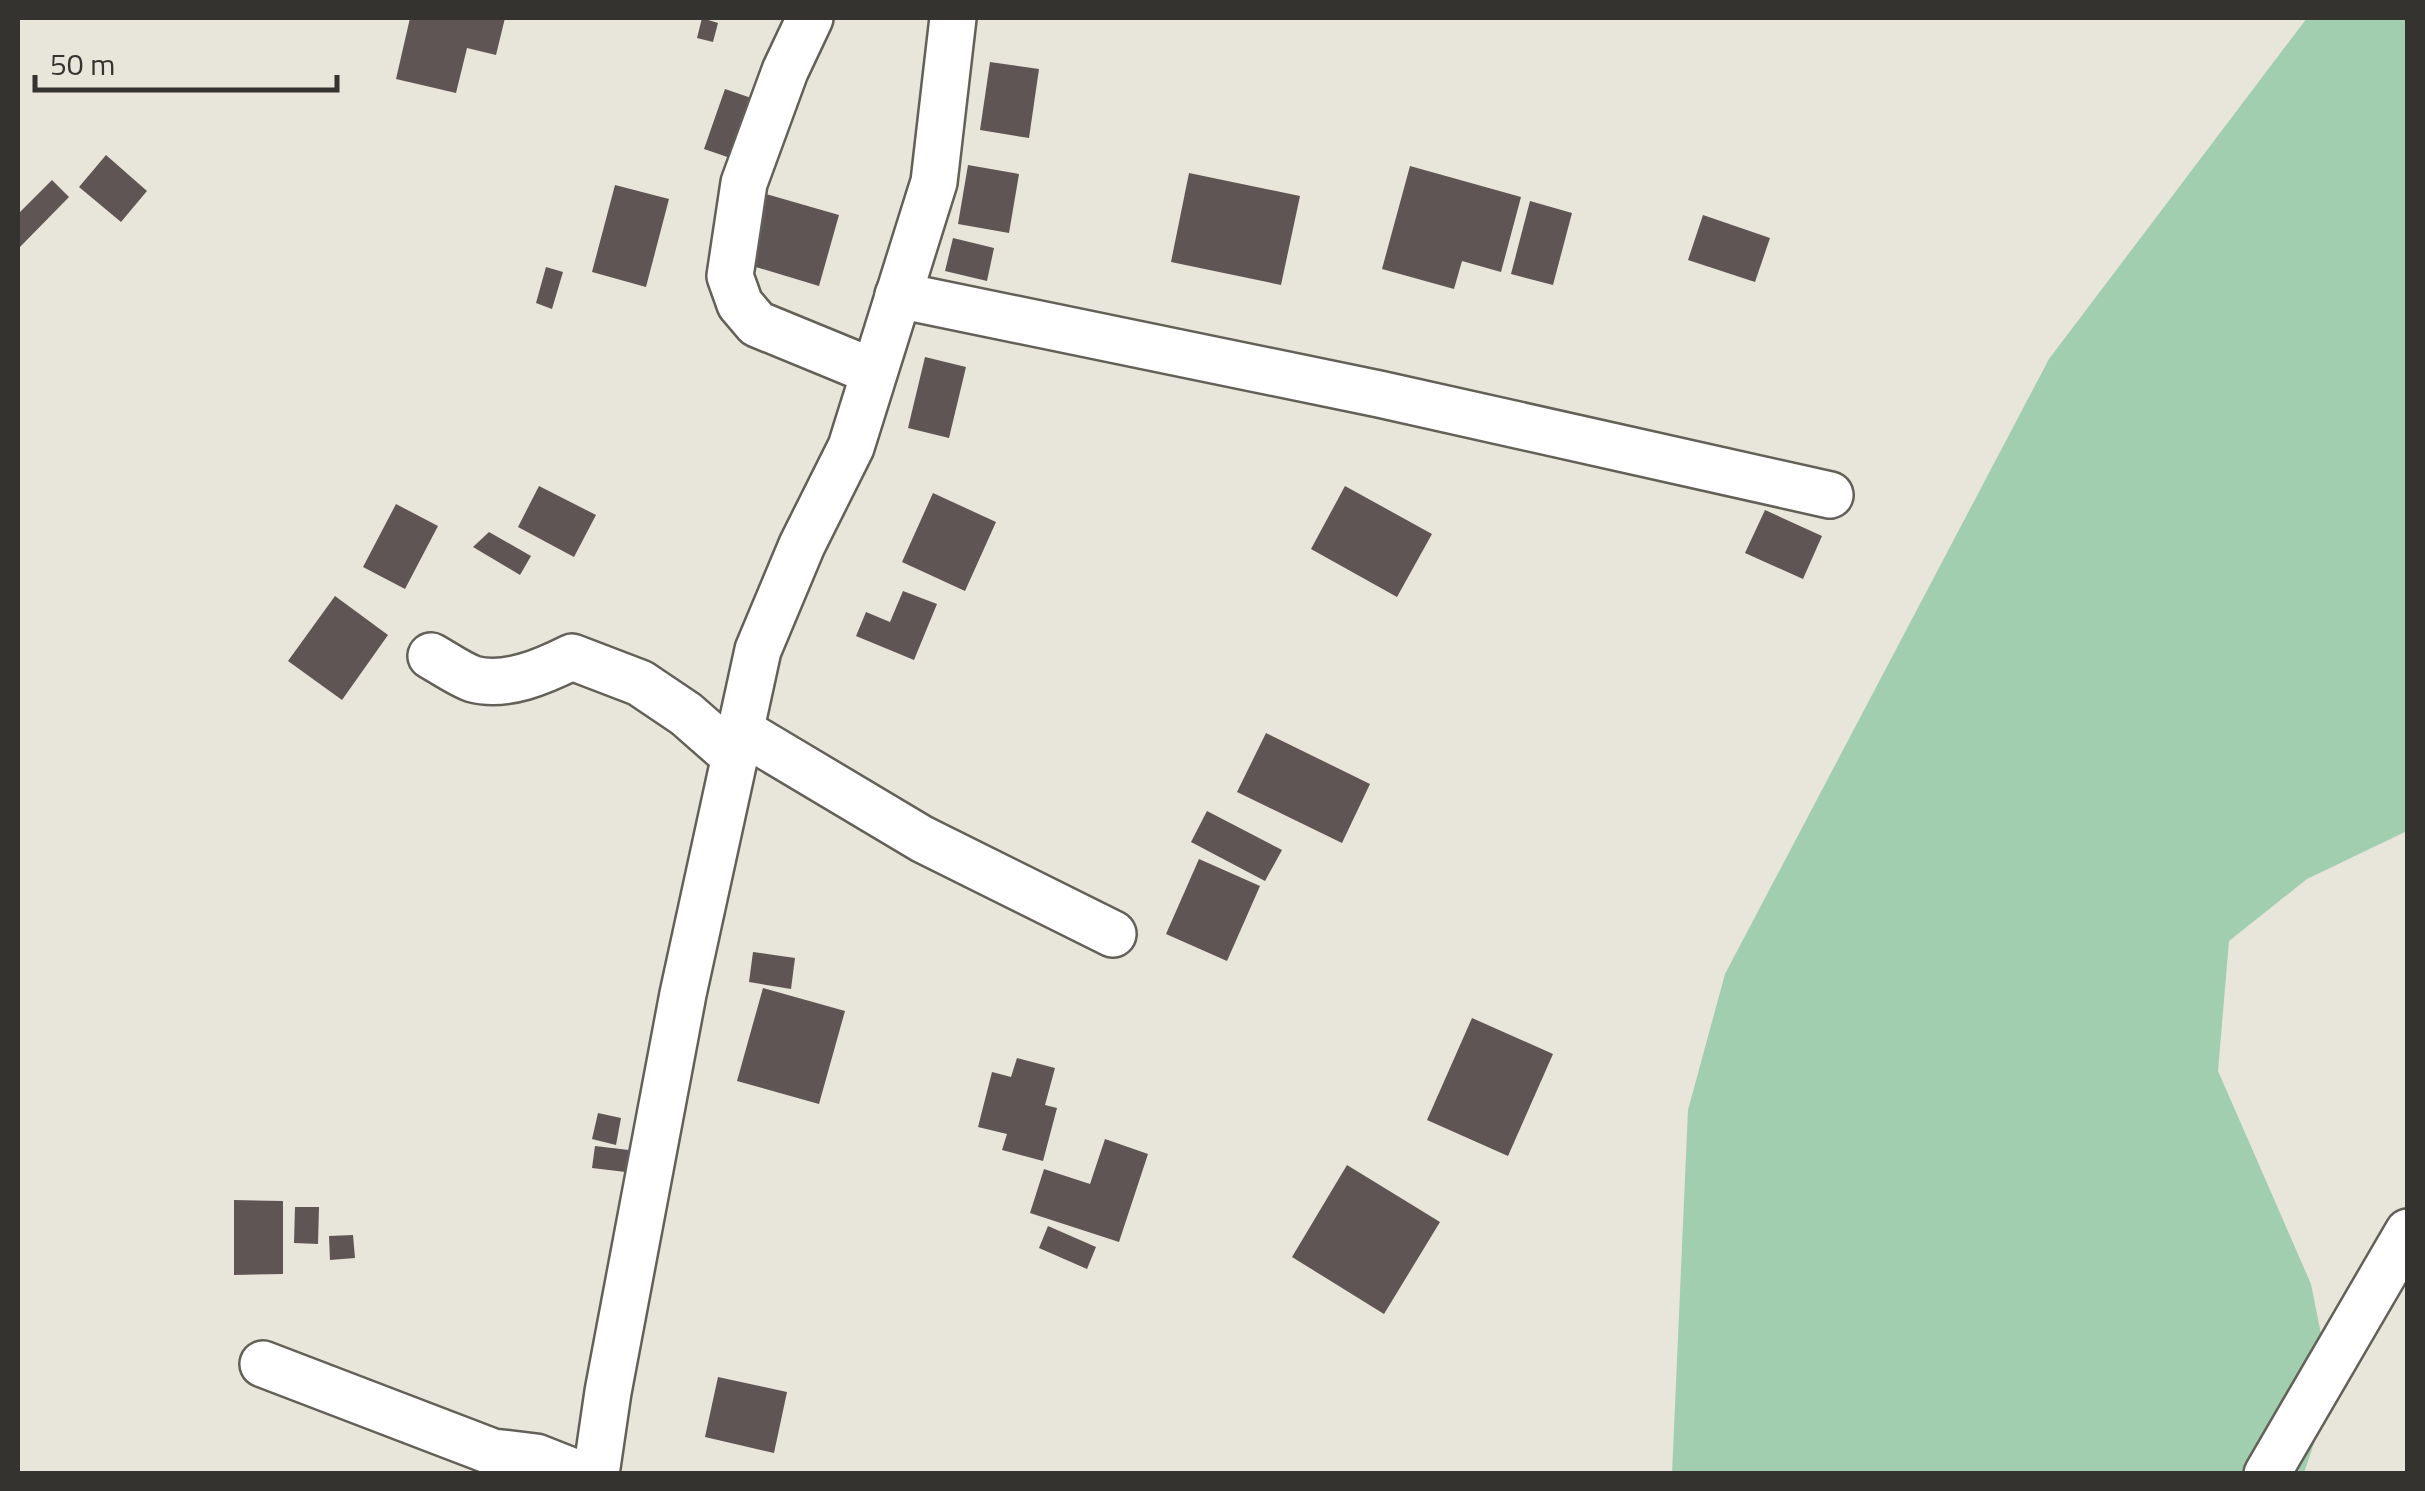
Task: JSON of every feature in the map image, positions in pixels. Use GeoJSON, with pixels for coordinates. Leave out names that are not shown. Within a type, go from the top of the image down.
{"type":"FeatureCollection","features":[{"type":"Feature","properties":{"kind":"street"},"geometry":{"type":"LineString","coordinates":[[810,18],[785,71],[744,183],[730,276],[740,304],[757,324],[874,372]]}},
{"type":"Feature","properties":{"kind":"street"},"geometry":{"type":"LineString","coordinates":[[596,1474],[683,994],[758,650],[802,544],[851,447],[934,182],[954,18]]}},
{"type":"Feature","properties":{"kind":"street"},"geometry":{"type":"LineString","coordinates":[[898,295],[1379,394],[1830,495]]}},
{"type":"Feature","properties":{"kind":"street"},"geometry":{"type":"LineString","coordinates":[[430,656],[474,679],[539,674],[572,657],[640,683],[738,744],[1113,934]]}},
{"type":"Feature","properties":{"kind":"street"},"geometry":{"type":"LineString","coordinates":[[2266,1474],[2408,1232]]}},
{"type":"Feature","properties":{"kind":"street"},"geometry":{"type":"LineString","coordinates":[[263,1364],[494,1452],[536,1457],[579,1474]]}},
{"type":"Feature","properties":{"kind":"green space"},"geometry":{"type":"Polygon","coordinates":[[[2307,18],[2407,18],[2407,831],[2307,879],[2229,941],[2218,1071],[2311,1284],[2332,1390],[2304,1473],[1672,1474],[1688,1110],[1725,974],[2049,359],[2307,18]]]}},
{"type":"Feature","properties":{"kind":"building"},"geometry":{"type":"Polygon","coordinates":[[[410,18],[505,18],[496,55],[467,48],[456,93],[396,79],[410,18]]]}},
{"type":"Feature","properties":{"kind":"building"},"geometry":{"type":"Polygon","coordinates":[[[702,18],[718,23],[713,42],[697,38],[702,18]]]}},
{"type":"Feature","properties":{"kind":"building"},"geometry":{"type":"Polygon","coordinates":[[[990,62],[1039,69],[1029,138],[980,130],[990,62]]]}},
{"type":"Feature","properties":{"kind":"building"},"geometry":{"type":"Polygon","coordinates":[[[725,89],[760,101],[739,161],[704,149],[725,89]]]}},
{"type":"Feature","properties":{"kind":"building"},"geometry":{"type":"Polygon","coordinates":[[[106,155],[147,191],[121,222],[79,187],[106,155]]]}},
{"type":"Feature","properties":{"kind":"building"},"geometry":{"type":"Polygon","coordinates":[[[968,165],[1019,174],[1009,233],[958,224],[968,165]]]}},
{"type":"Feature","properties":{"kind":"building"},"geometry":{"type":"Polygon","coordinates":[[[1410,166],[1521,197],[1501,272],[1462,261],[1454,289],[1382,269],[1410,166]]]}},
{"type":"Feature","properties":{"kind":"building"},"geometry":{"type":"Polygon","coordinates":[[[1189,173],[1300,196],[1281,285],[1171,262],[1189,173]]]}},
{"type":"Feature","properties":{"kind":"building"},"geometry":{"type":"Polygon","coordinates":[[[52,180],[69,197],[18,249],[18,214],[52,180]]]}},
{"type":"Feature","properties":{"kind":"building"},"geometry":{"type":"Polygon","coordinates":[[[615,185],[669,199],[646,287],[592,272],[615,185]]]}},
{"type":"Feature","properties":{"kind":"building"},"geometry":{"type":"Polygon","coordinates":[[[766,194],[839,215],[819,286],[746,264],[766,194]]]}},
{"type":"Feature","properties":{"kind":"building"},"geometry":{"type":"Polygon","coordinates":[[[1530,201],[1572,213],[1553,285],[1511,274],[1530,201]]]}},
{"type":"Feature","properties":{"kind":"building"},"geometry":{"type":"Polygon","coordinates":[[[1703,215],[1770,238],[1755,282],[1688,260],[1703,215]]]}},
{"type":"Feature","properties":{"kind":"building"},"geometry":{"type":"Polygon","coordinates":[[[953,238],[994,248],[987,281],[945,271],[953,238]]]}},
{"type":"Feature","properties":{"kind":"building"},"geometry":{"type":"Polygon","coordinates":[[[546,267],[563,272],[552,309],[536,303],[546,267]]]}},
{"type":"Feature","properties":{"kind":"building"},"geometry":{"type":"Polygon","coordinates":[[[925,357],[966,367],[949,438],[908,428],[925,357]]]}},
{"type":"Feature","properties":{"kind":"building"},"geometry":{"type":"Polygon","coordinates":[[[539,486],[596,515],[574,557],[518,527],[539,486]]]}},
{"type":"Feature","properties":{"kind":"building"},"geometry":{"type":"Polygon","coordinates":[[[1345,486],[1432,534],[1397,597],[1311,549],[1345,486]]]}},
{"type":"Feature","properties":{"kind":"building"},"geometry":{"type":"Polygon","coordinates":[[[933,493],[996,522],[965,591],[902,562],[933,493]]]}},
{"type":"Feature","properties":{"kind":"building"},"geometry":{"type":"Polygon","coordinates":[[[396,504],[438,526],[405,589],[363,567],[396,504]]]}},
{"type":"Feature","properties":{"kind":"building"},"geometry":{"type":"Polygon","coordinates":[[[1765,510],[1822,536],[1803,579],[1745,553],[1765,510]]]}},
{"type":"Feature","properties":{"kind":"building"},"geometry":{"type":"Polygon","coordinates":[[[489,532],[531,556],[520,575],[473,547],[489,532]]]}},
{"type":"Feature","properties":{"kind":"building"},"geometry":{"type":"Polygon","coordinates":[[[903,591],[937,604],[914,660],[856,636],[866,612],[890,622],[903,591]]]}},
{"type":"Feature","properties":{"kind":"building"},"geometry":{"type":"Polygon","coordinates":[[[335,596],[388,635],[342,700],[288,661],[335,596]]]}},
{"type":"Feature","properties":{"kind":"building"},"geometry":{"type":"Polygon","coordinates":[[[1266,733],[1370,784],[1342,843],[1237,792],[1266,733]]]}},
{"type":"Feature","properties":{"kind":"building"},"geometry":{"type":"Polygon","coordinates":[[[1207,811],[1282,850],[1265,881],[1191,842],[1207,811]]]}},
{"type":"Feature","properties":{"kind":"building"},"geometry":{"type":"Polygon","coordinates":[[[1199,859],[1260,886],[1227,961],[1166,934],[1199,859]]]}},
{"type":"Feature","properties":{"kind":"building"},"geometry":{"type":"Polygon","coordinates":[[[753,952],[795,958],[791,989],[749,982],[753,952]]]}},
{"type":"Feature","properties":{"kind":"building"},"geometry":{"type":"Polygon","coordinates":[[[763,988],[845,1011],[819,1104],[737,1081],[763,988]]]}},
{"type":"Feature","properties":{"kind":"building"},"geometry":{"type":"Polygon","coordinates":[[[1472,1018],[1553,1054],[1508,1156],[1427,1120],[1472,1018]]]}},
{"type":"Feature","properties":{"kind":"building"},"geometry":{"type":"Polygon","coordinates":[[[1017,1058],[1055,1068],[1045,1105],[1057,1108],[1043,1161],[1002,1150],[1007,1134],[978,1127],[992,1072],[1011,1077],[1017,1058]]]}},
{"type":"Feature","properties":{"kind":"building"},"geometry":{"type":"Polygon","coordinates":[[[598,1113],[621,1118],[616,1145],[592,1139],[598,1113]]]}},
{"type":"Feature","properties":{"kind":"building"},"geometry":{"type":"Polygon","coordinates":[[[1105,1139],[1148,1154],[1119,1242],[1030,1213],[1044,1169],[1090,1184],[1105,1139]]]}},
{"type":"Feature","properties":{"kind":"building"},"geometry":{"type":"Polygon","coordinates":[[[595,1146],[637,1151],[634,1173],[592,1168],[595,1146]]]}},
{"type":"Feature","properties":{"kind":"building"},"geometry":{"type":"Polygon","coordinates":[[[1347,1165],[1440,1222],[1384,1314],[1292,1257],[1347,1165]]]}},
{"type":"Feature","properties":{"kind":"building"},"geometry":{"type":"Polygon","coordinates":[[[234,1200],[283,1201],[283,1274],[234,1275],[234,1200]]]}},
{"type":"Feature","properties":{"kind":"building"},"geometry":{"type":"Polygon","coordinates":[[[295,1207],[319,1207],[318,1244],[294,1243],[295,1207]]]}},
{"type":"Feature","properties":{"kind":"building"},"geometry":{"type":"Polygon","coordinates":[[[1048,1226],[1096,1247],[1087,1269],[1039,1248],[1048,1226]]]}},
{"type":"Feature","properties":{"kind":"building"},"geometry":{"type":"Polygon","coordinates":[[[353,1235],[355,1258],[330,1260],[329,1236],[353,1235]]]}},
{"type":"Feature","properties":{"kind":"building"},"geometry":{"type":"Polygon","coordinates":[[[718,1377],[787,1392],[774,1453],[705,1437],[718,1377]]]}}]}
